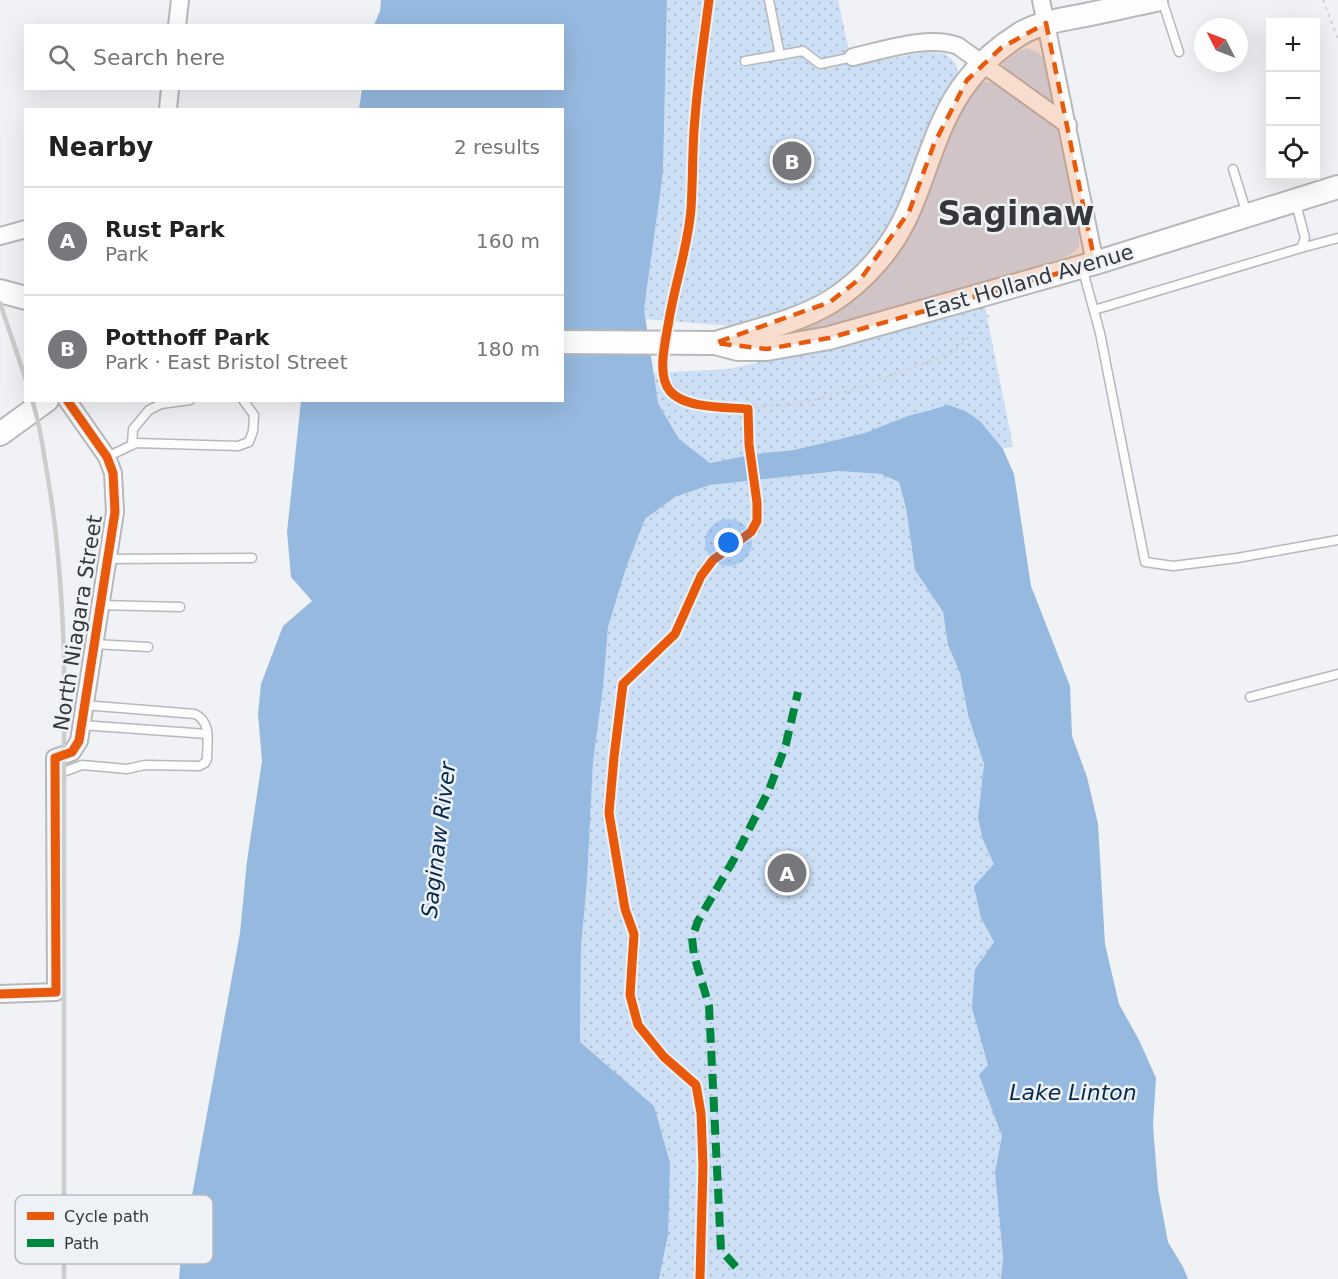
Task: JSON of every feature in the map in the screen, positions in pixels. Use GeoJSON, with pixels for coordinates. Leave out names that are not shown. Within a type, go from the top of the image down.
{"type":"FeatureCollection","features":[{"type":"Feature","properties":{"kind":"main road"},"geometry":{"type":"LineString","coordinates":[[564,342],[715,343],[780,324],[830,302],[862,277],[887,249],[909,212],[934,144],[954,102],[967,80],[982,63],[1022,33],[1046,23],[1156,0]]}},
{"type":"Feature","properties":{"kind":"main road","name":"East Holland Avenue"},"geometry":{"type":"LineString","coordinates":[[715,343],[738,349],[767,349],[829,338],[1089,264],[1338,187]]}},
{"type":"Feature","properties":{"kind":"main road"},"geometry":{"type":"LineString","coordinates":[[0,291],[24,297]]}},
{"type":"Feature","properties":{"kind":"main road"},"geometry":{"type":"LineString","coordinates":[[0,434],[44,402]]}},
{"type":"Feature","properties":{"kind":"street"},"geometry":{"type":"LineString","coordinates":[[177,24],[180,0]]}},
{"type":"Feature","properties":{"kind":"street"},"geometry":{"type":"LineString","coordinates":[[1041,0],[1068,125],[1089,264]]}},
{"type":"Feature","properties":{"kind":"street"},"geometry":{"type":"LineString","coordinates":[[853,57],[926,42],[942,41],[958,46],[1068,125]]}},
{"type":"Feature","properties":{"kind":"street"},"geometry":{"type":"LineString","coordinates":[[168,108],[170,90]]}},
{"type":"Feature","properties":{"kind":"street"},"geometry":{"type":"LineString","coordinates":[[0,236],[24,230]]}},
{"type":"Feature","properties":{"kind":"street","name":"North Niagara Street"},"geometry":{"type":"LineString","coordinates":[[55,775],[55,758],[72,752],[79,741],[115,512],[113,473],[107,457],[68,402]]}},
{"type":"Feature","properties":{"kind":"street"},"geometry":{"type":"LineString","coordinates":[[8,994],[56,992],[55,775]]}},
{"type":"Feature","properties":{"kind":"lane"},"geometry":{"type":"LineString","coordinates":[[769,0],[780,55]]}},
{"type":"Feature","properties":{"kind":"lane"},"geometry":{"type":"LineString","coordinates":[[1162,0],[1179,52]]}},
{"type":"Feature","properties":{"kind":"lane"},"geometry":{"type":"LineString","coordinates":[[745,61],[803,51],[820,63],[853,57]]}},
{"type":"Feature","properties":{"kind":"lane"},"geometry":{"type":"LineString","coordinates":[[1233,169],[1247,215]]}},
{"type":"Feature","properties":{"kind":"lane"},"geometry":{"type":"LineString","coordinates":[[1295,200],[1305,238],[1301,248]]}},
{"type":"Feature","properties":{"kind":"lane"},"geometry":{"type":"LineString","coordinates":[[1094,310],[1338,238]]}},
{"type":"Feature","properties":{"kind":"lane"},"geometry":{"type":"LineString","coordinates":[[1089,264],[1094,310],[1145,562],[1173,567],[1338,540]]}},
{"type":"Feature","properties":{"kind":"lane"},"geometry":{"type":"LineString","coordinates":[[132,445],[133,429],[149,410],[161,404],[176,402]]}},
{"type":"Feature","properties":{"kind":"lane"},"geometry":{"type":"LineString","coordinates":[[107,457],[136,443],[238,446],[249,442],[253,431],[254,415],[244,402]]}},
{"type":"Feature","properties":{"kind":"lane"},"geometry":{"type":"LineString","coordinates":[[107,559],[252,558]]}},
{"type":"Feature","properties":{"kind":"lane"},"geometry":{"type":"LineString","coordinates":[[100,605],[180,607]]}},
{"type":"Feature","properties":{"kind":"lane"},"geometry":{"type":"LineString","coordinates":[[94,644],[148,647]]}},
{"type":"Feature","properties":{"kind":"lane"},"geometry":{"type":"LineString","coordinates":[[1250,697],[1338,674]]}},
{"type":"Feature","properties":{"kind":"lane"},"geometry":{"type":"LineString","coordinates":[[55,775],[82,765],[127,769],[145,765],[199,766],[207,759],[205,722],[195,714],[84,705]]}},
{"type":"Feature","properties":{"kind":"lane"},"geometry":{"type":"LineString","coordinates":[[81,725],[207,734]]}},
{"type":"Feature","properties":{"kind":"path"},"geometry":{"type":"LineString","coordinates":[[1323,0],[1338,39]]}},
{"type":"Feature","properties":{"kind":"path"},"geometry":{"type":"LineString","coordinates":[[749,420],[743,409],[810,401],[842,393],[955,351],[993,311]]}},
{"type":"Feature","properties":{"kind":"highlighted area"},"geometry":{"type":"Polygon","coordinates":[[[1046,23],[1095,263],[829,338],[767,349],[715,343],[830,302],[862,277],[909,212],[934,144],[967,80],[1001,48],[1046,23]]]}},
{"type":"Feature","properties":{"kind":"shaded area"},"geometry":{"type":"Polygon","coordinates":[[[667,0],[838,0],[852,65],[926,52],[946,54],[956,64],[959,78],[894,220],[861,267],[812,302],[754,324],[732,326],[645,319],[644,309],[663,173],[667,0]]]}},
{"type":"Feature","properties":{"kind":"shaded area"},"geometry":{"type":"Polygon","coordinates":[[[1027,48],[1039,53],[1043,59],[1053,103],[1050,104],[1004,72],[1003,63],[1027,48]]]}},
{"type":"Feature","properties":{"kind":"shaded area"},"geometry":{"type":"Polygon","coordinates":[[[983,82],[996,83],[1056,125],[1079,231],[1079,247],[1066,257],[835,327],[765,339],[796,330],[820,319],[918,214],[956,119],[983,82]]]}},
{"type":"Feature","properties":{"kind":"shaded area"},"geometry":{"type":"Polygon","coordinates":[[[979,306],[985,307],[1013,446],[1003,449],[980,421],[967,412],[931,409],[865,433],[794,450],[754,454],[710,463],[679,439],[658,403],[653,373],[729,369],[867,337],[979,306]]]}},
{"type":"Feature","properties":{"kind":"shaded area"},"geometry":{"type":"Polygon","coordinates":[[[839,471],[881,474],[899,482],[906,508],[915,570],[943,612],[948,645],[960,673],[968,715],[984,764],[978,818],[983,840],[994,864],[981,918],[994,942],[975,969],[988,1065],[980,1075],[1002,1136],[995,1172],[1003,1258],[1001,1279],[659,1279],[668,1235],[580,1043],[581,947],[593,762],[608,627],[626,568],[645,519],[675,497],[710,485],[839,471]]]}},
{"type":"Feature","properties":{"kind":"water"},"geometry":{"type":"Polygon","coordinates":[[[381,0],[667,0],[663,173],[644,309],[658,403],[679,439],[710,463],[754,454],[794,450],[865,433],[908,416],[949,405],[967,412],[980,421],[1003,449],[1014,474],[1031,586],[1070,686],[1072,736],[1087,777],[1098,824],[1105,944],[1119,1004],[1156,1078],[1153,1125],[1158,1189],[1168,1242],[1188,1279],[1001,1279],[1003,1258],[995,1172],[1002,1136],[979,1075],[988,1065],[972,1008],[975,969],[994,942],[981,918],[974,886],[994,864],[983,840],[978,818],[984,764],[968,715],[960,673],[948,645],[943,612],[915,570],[906,508],[899,482],[881,474],[839,471],[710,485],[675,497],[645,519],[626,568],[608,627],[593,762],[581,947],[580,1042],[654,1106],[670,1163],[668,1235],[659,1279],[179,1279],[180,1264],[213,1264],[213,1195],[192,1195],[240,933],[247,861],[262,761],[258,714],[261,684],[283,626],[312,601],[291,577],[287,532],[301,402],[564,402],[564,108],[359,108],[362,90],[564,90],[564,24],[374,24],[380,11],[381,0]]]}},
{"type":"Feature","properties":{"kind":"railway"},"geometry":{"type":"LineString","coordinates":[[0,303],[24,374]]}},
{"type":"Feature","properties":{"kind":"railway"},"geometry":{"type":"LineString","coordinates":[[33,402],[41,436],[54,518],[64,656],[64,1195]]}},
{"type":"Feature","properties":{"kind":"railway"},"geometry":{"type":"LineString","coordinates":[[64,1264],[64,1279]]}},
{"type":"Feature","properties":{"kind":"marked path"},"geometry":{"type":"LineString","coordinates":[[736,1267],[721,1250],[709,1006],[694,955],[692,938],[698,921],[734,859],[769,790],[786,744],[798,692]]}},
{"type":"Feature","properties":{"kind":"cycle path"},"geometry":{"type":"LineString","coordinates":[[700,1279],[703,1166],[701,1113],[696,1085],[664,1057],[638,1025],[630,995],[634,934],[625,909],[609,813],[623,684],[675,634],[701,576],[713,560],[751,532],[757,521],[757,503],[749,444],[748,409],[707,406],[677,397],[666,384],[663,367],[666,337],[691,209],[696,103],[709,0]]}},
{"type":"Feature","properties":{"kind":"cycle path"},"geometry":{"type":"LineString","coordinates":[[0,994],[56,992],[55,758],[72,752],[79,741],[115,512],[113,473],[107,457],[68,402]]}},
{"type":"Feature","properties":{"kind":"place","name":"Potthoff Park"},"geometry":{"type":"Point","coordinates":[792,161]}},
{"type":"Feature","properties":{"kind":"place","name":"Rust Park"},"geometry":{"type":"Point","coordinates":[787,873]}},
{"type":"Feature","properties":{"kind":"district","name":"Saginaw"},"geometry":{"type":"Point","coordinates":[1016,213]}},
{"type":"Feature","properties":{"kind":"water label","name":"Saginaw River"},"geometry":{"type":"Point","coordinates":[438,840]}},
{"type":"Feature","properties":{"kind":"water label","name":"Lake Linton"},"geometry":{"type":"Point","coordinates":[1073,1092]}}]}
